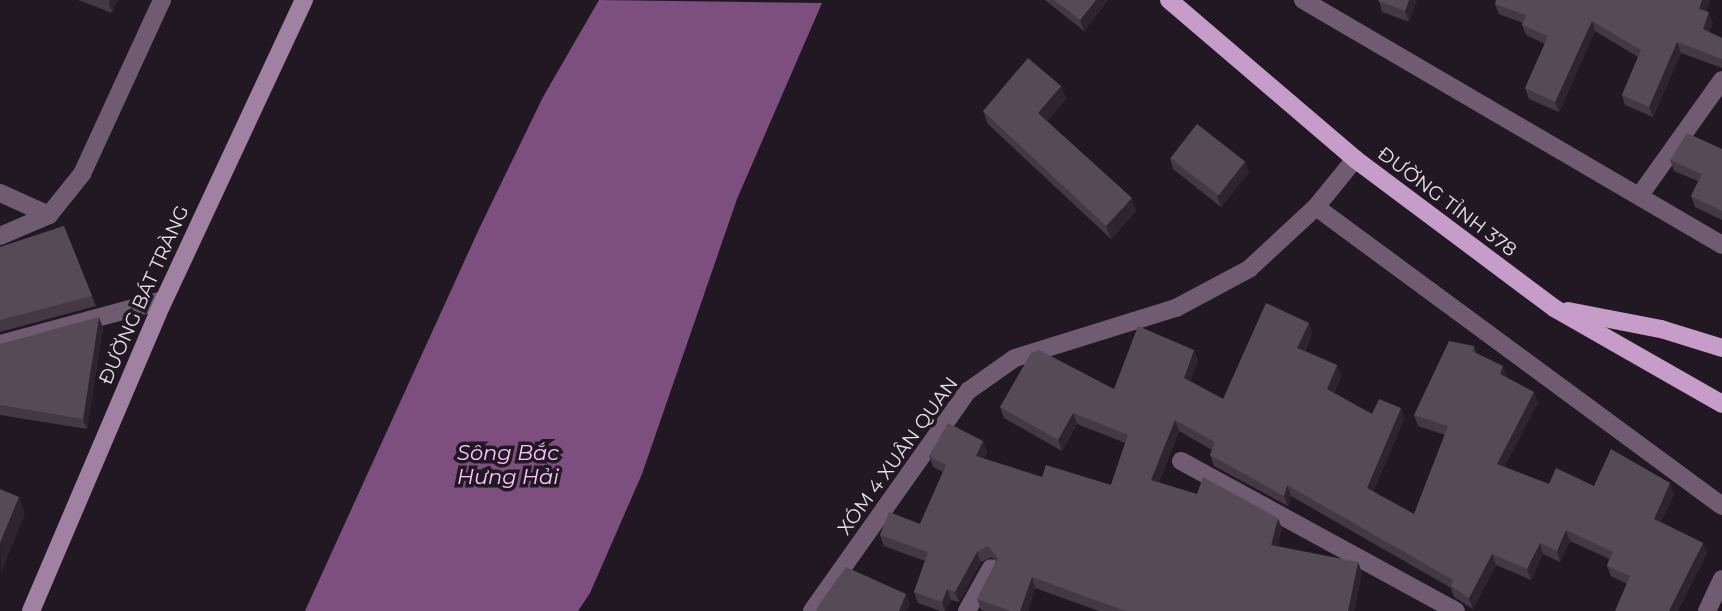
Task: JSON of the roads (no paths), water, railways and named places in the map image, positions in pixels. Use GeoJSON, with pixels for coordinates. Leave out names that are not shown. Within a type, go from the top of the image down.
{"type":"FeatureCollection","features":[{"type":"Feature","properties":{"kind":"main road","name":"ĐƯỜNG TỈNH 378"},"geometry":{"type":"LineString","coordinates":[[1169,0],[1355,159],[1554,308],[1722,404]]}},
{"type":"Feature","properties":{"kind":"main road"},"geometry":{"type":"LineString","coordinates":[[1554,308],[1661,329],[1722,348]]}},
{"type":"Feature","properties":{"kind":"street"},"geometry":{"type":"LineString","coordinates":[[0,236],[49,215],[82,174],[162,0]]}},
{"type":"Feature","properties":{"kind":"street","name":"ĐƯỜNG BÁT TRÀNG"},"geometry":{"type":"LineString","coordinates":[[31,611],[163,300],[304,0]]}},
{"type":"Feature","properties":{"kind":"street"},"geometry":{"type":"LineString","coordinates":[[1310,2],[1722,245]]}},
{"type":"Feature","properties":{"kind":"street"},"geometry":{"type":"LineString","coordinates":[[1640,195],[1722,80]]}},
{"type":"Feature","properties":{"kind":"street","name":"XÓM 4 XUÂN QUAN"},"geometry":{"type":"LineString","coordinates":[[811,611],[968,391],[1015,358],[1176,308],[1249,269],[1316,207],[1355,159]]}},
{"type":"Feature","properties":{"kind":"street"},"geometry":{"type":"LineString","coordinates":[[0,193],[49,215]]}},
{"type":"Feature","properties":{"kind":"street"},"geometry":{"type":"LineString","coordinates":[[1316,207],[1722,506]]}},
{"type":"Feature","properties":{"kind":"street"},"geometry":{"type":"LineString","coordinates":[[0,344],[163,300]]}},
{"type":"Feature","properties":{"kind":"street"},"geometry":{"type":"LineString","coordinates":[[1181,461],[1456,611]]}},
{"type":"Feature","properties":{"kind":"street"},"geometry":{"type":"LineString","coordinates":[[967,611],[991,568]]}},
{"type":"Feature","properties":{"kind":"street"},"geometry":{"type":"LineString","coordinates":[[1707,611],[1722,579]]}},
{"type":"Feature","properties":{"kind":"water","name":"Sông Bắc Hưng Hải"},"geometry":{"type":"Polygon","coordinates":[[[599,0],[822,3],[737,199],[642,474],[590,593],[578,611],[305,611],[479,229],[543,97],[599,0]]]}}]}
